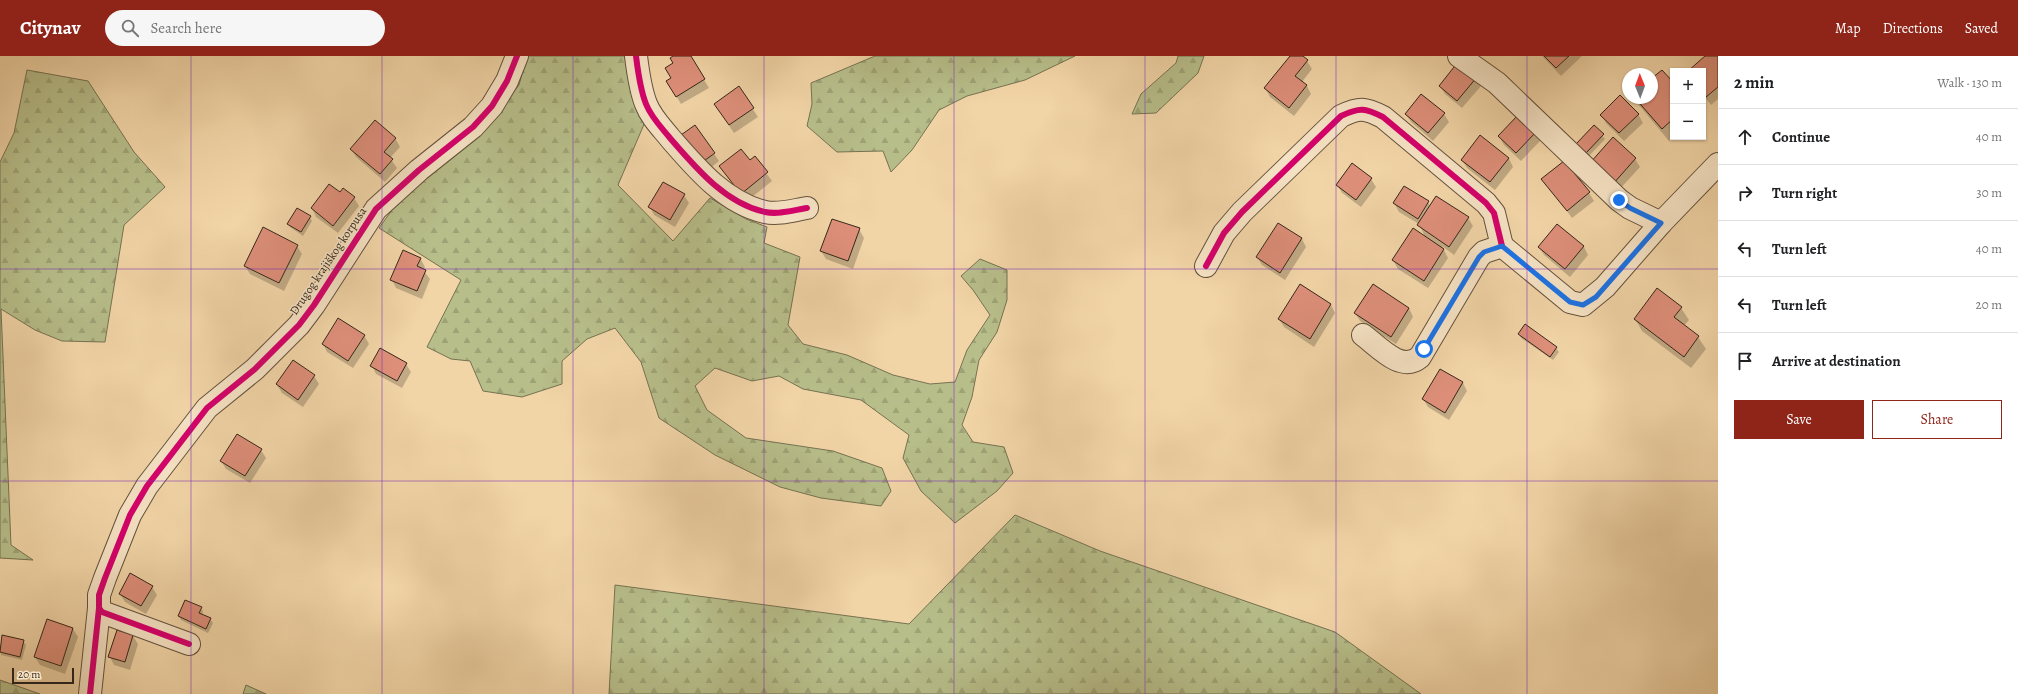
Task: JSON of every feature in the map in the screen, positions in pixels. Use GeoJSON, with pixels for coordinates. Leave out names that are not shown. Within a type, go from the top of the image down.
{"type":"FeatureCollection","features":[{"type":"Feature","properties":{"kind":"street","name":"Drugog krajiškog korpusa"},"geometry":{"type":"LineString","coordinates":[[90,694],[99,595],[130,515],[147,486],[208,408],[255,369],[299,325],[314,305],[376,209],[419,170],[473,127],[492,106],[507,81],[517,56]]}},
{"type":"Feature","properties":{"kind":"street"},"geometry":{"type":"LineString","coordinates":[[636,56],[645,102],[652,117],[692,164],[716,186],[747,206],[766,212],[783,212],[807,208]]}},
{"type":"Feature","properties":{"kind":"street"},"geometry":{"type":"LineString","coordinates":[[1459,56],[1497,83],[1619,200],[1630,208],[1661,223]]}},
{"type":"Feature","properties":{"kind":"street"},"geometry":{"type":"LineString","coordinates":[[1206,266],[1224,233],[1242,212],[1341,116],[1356,109],[1368,109],[1383,117],[1486,203],[1494,213],[1502,246],[1570,302],[1583,305],[1596,297],[1661,223],[1718,164]]}},
{"type":"Feature","properties":{"kind":"street"},"geometry":{"type":"LineString","coordinates":[[1363,335],[1403,363],[1413,362],[1420,356],[1479,257],[1484,252],[1502,246]]}},
{"type":"Feature","properties":{"kind":"street"},"geometry":{"type":"LineString","coordinates":[[99,608],[102,612],[189,644]]}},
{"type":"Feature","properties":{"kind":"green space"},"geometry":{"type":"Polygon","coordinates":[[[527,56],[627,56],[645,122],[618,185],[673,241],[710,198],[746,219],[767,227],[764,243],[800,257],[788,325],[803,344],[847,355],[893,375],[930,384],[955,382],[967,350],[990,315],[973,290],[961,276],[980,259],[1007,270],[1007,300],[997,332],[979,360],[972,397],[962,425],[973,442],[1004,447],[1013,473],[997,491],[955,523],[921,491],[903,458],[909,435],[861,400],[803,389],[779,376],[752,381],[715,368],[695,386],[707,410],[746,438],[833,451],[882,468],[891,491],[881,506],[821,498],[780,487],[715,455],[659,418],[641,362],[615,328],[587,339],[562,361],[562,384],[522,397],[483,391],[470,361],[451,359],[427,347],[461,280],[379,228],[392,210],[497,113],[519,85],[527,56]]]}},
{"type":"Feature","properties":{"kind":"green space"},"geometry":{"type":"Polygon","coordinates":[[[875,56],[1075,56],[1025,80],[967,96],[939,110],[912,150],[891,172],[883,151],[837,152],[807,126],[812,104],[811,83],[875,56]]]}},
{"type":"Feature","properties":{"kind":"green space"},"geometry":{"type":"Polygon","coordinates":[[[1178,56],[1204,56],[1198,73],[1156,113],[1132,114],[1141,94],[1176,63],[1178,56]]]}},
{"type":"Feature","properties":{"kind":"green space"},"geometry":{"type":"Polygon","coordinates":[[[27,70],[88,81],[134,152],[165,187],[124,225],[105,342],[62,341],[35,330],[1,309],[11,545],[33,560],[0,558],[0,162],[14,133],[27,70]]]}},
{"type":"Feature","properties":{"kind":"green space"},"geometry":{"type":"Polygon","coordinates":[[[1015,515],[1100,551],[1335,632],[1421,694],[609,694],[615,585],[909,624],[1015,515]]]}},
{"type":"Feature","properties":{"kind":"green space"},"geometry":{"type":"Polygon","coordinates":[[[0,680],[40,694],[0,694],[0,680]]]}},
{"type":"Feature","properties":{"kind":"green space"},"geometry":{"type":"Polygon","coordinates":[[[246,685],[266,694],[243,694],[246,685]]]}},
{"type":"Feature","properties":{"kind":"building"},"geometry":{"type":"Polygon","coordinates":[[[673,56],[691,56],[705,79],[676,97],[666,81],[671,78],[665,68],[673,63],[670,58],[673,56]]]}},
{"type":"Feature","properties":{"kind":"building"},"geometry":{"type":"Polygon","coordinates":[[[1290,56],[1303,56],[1308,60],[1295,76],[1307,85],[1289,108],[1264,88],[1290,56]]]}},
{"type":"Feature","properties":{"kind":"building"},"geometry":{"type":"Polygon","coordinates":[[[1544,56],[1569,56],[1556,68],[1544,56]]]}},
{"type":"Feature","properties":{"kind":"building"},"geometry":{"type":"Polygon","coordinates":[[[1705,56],[1718,56],[1718,87],[1706,97],[1706,68],[1691,68],[1705,56]]]}},
{"type":"Feature","properties":{"kind":"building"},"geometry":{"type":"Polygon","coordinates":[[[1458,62],[1477,77],[1457,101],[1439,86],[1458,62]]]}},
{"type":"Feature","properties":{"kind":"building"},"geometry":{"type":"Polygon","coordinates":[[[1662,70],[1670,79],[1670,122],[1662,129],[1640,104],[1658,104],[1658,73],[1662,70]]]}},
{"type":"Feature","properties":{"kind":"building"},"geometry":{"type":"Polygon","coordinates":[[[739,86],[754,108],[729,125],[714,104],[739,86]]]}},
{"type":"Feature","properties":{"kind":"building"},"geometry":{"type":"Polygon","coordinates":[[[1421,94],[1445,113],[1428,133],[1405,114],[1421,94]]]}},
{"type":"Feature","properties":{"kind":"building"},"geometry":{"type":"Polygon","coordinates":[[[1620,95],[1622,97],[1622,104],[1629,104],[1639,114],[1619,133],[1600,115],[1620,95]]]}},
{"type":"Feature","properties":{"kind":"building"},"geometry":{"type":"Polygon","coordinates":[[[1519,114],[1537,131],[1516,153],[1498,136],[1519,114]]]}},
{"type":"Feature","properties":{"kind":"building"},"geometry":{"type":"Polygon","coordinates":[[[375,120],[396,138],[384,152],[393,159],[380,174],[350,149],[375,120]]]}},
{"type":"Feature","properties":{"kind":"building"},"geometry":{"type":"Polygon","coordinates":[[[695,125],[715,153],[701,163],[681,135],[695,125]]]}},
{"type":"Feature","properties":{"kind":"building"},"geometry":{"type":"Polygon","coordinates":[[[1594,125],[1604,134],[1586,153],[1576,144],[1594,125]]]}},
{"type":"Feature","properties":{"kind":"building"},"geometry":{"type":"Polygon","coordinates":[[[1480,135],[1509,158],[1490,182],[1461,160],[1480,135]]]}},
{"type":"Feature","properties":{"kind":"building"},"geometry":{"type":"Polygon","coordinates":[[[1613,137],[1636,158],[1613,184],[1590,163],[1613,137]]]}},
{"type":"Feature","properties":{"kind":"building"},"geometry":{"type":"Polygon","coordinates":[[[741,149],[750,160],[755,156],[768,172],[741,194],[719,166],[741,149]]]}},
{"type":"Feature","properties":{"kind":"building"},"geometry":{"type":"Polygon","coordinates":[[[1564,161],[1590,192],[1567,211],[1541,179],[1564,161]]]}},
{"type":"Feature","properties":{"kind":"building"},"geometry":{"type":"Polygon","coordinates":[[[1352,163],[1372,178],[1356,200],[1336,185],[1352,163]]]}},
{"type":"Feature","properties":{"kind":"building"},"geometry":{"type":"Polygon","coordinates":[[[663,182],[685,194],[670,220],[648,207],[663,182]]]}},
{"type":"Feature","properties":{"kind":"building"},"geometry":{"type":"Polygon","coordinates":[[[329,184],[340,192],[343,188],[355,197],[333,226],[311,208],[329,184]]]}},
{"type":"Feature","properties":{"kind":"building"},"geometry":{"type":"Polygon","coordinates":[[[1404,186],[1429,201],[1418,219],[1393,203],[1404,186]]]}},
{"type":"Feature","properties":{"kind":"building"},"geometry":{"type":"Polygon","coordinates":[[[1436,196],[1469,217],[1449,247],[1417,225],[1436,196]]]}},
{"type":"Feature","properties":{"kind":"building"},"geometry":{"type":"Polygon","coordinates":[[[297,208],[311,216],[301,232],[287,224],[297,208]]]}},
{"type":"Feature","properties":{"kind":"building"},"geometry":{"type":"Polygon","coordinates":[[[832,219],[860,228],[848,261],[820,251],[832,219]]]}},
{"type":"Feature","properties":{"kind":"building"},"geometry":{"type":"Polygon","coordinates":[[[1278,223],[1302,238],[1280,273],[1256,257],[1278,223]]]}},
{"type":"Feature","properties":{"kind":"building"},"geometry":{"type":"Polygon","coordinates":[[[1557,224],[1584,246],[1565,269],[1538,247],[1557,224]]]}},
{"type":"Feature","properties":{"kind":"building"},"geometry":{"type":"Polygon","coordinates":[[[263,227],[298,245],[279,283],[244,266],[263,227]]]}},
{"type":"Feature","properties":{"kind":"building"},"geometry":{"type":"Polygon","coordinates":[[[1413,228],[1444,249],[1424,281],[1392,260],[1413,228]]]}},
{"type":"Feature","properties":{"kind":"building"},"geometry":{"type":"Polygon","coordinates":[[[403,250],[421,258],[417,266],[426,270],[417,291],[390,280],[403,250]]]}},
{"type":"Feature","properties":{"kind":"building"},"geometry":{"type":"Polygon","coordinates":[[[1300,284],[1331,304],[1310,339],[1278,319],[1300,284]]]}},
{"type":"Feature","properties":{"kind":"building"},"geometry":{"type":"Polygon","coordinates":[[[1373,284],[1409,308],[1391,337],[1354,313],[1373,284]]]}},
{"type":"Feature","properties":{"kind":"building"},"geometry":{"type":"Polygon","coordinates":[[[1657,288],[1682,307],[1674,317],[1699,336],[1684,357],[1634,319],[1657,288]]]}},
{"type":"Feature","properties":{"kind":"building"},"geometry":{"type":"Polygon","coordinates":[[[338,318],[365,335],[348,361],[322,344],[338,318]]]}},
{"type":"Feature","properties":{"kind":"building"},"geometry":{"type":"Polygon","coordinates":[[[1525,324],[1557,347],[1550,357],[1518,334],[1525,324]]]}},
{"type":"Feature","properties":{"kind":"building"},"geometry":{"type":"Polygon","coordinates":[[[380,348],[407,363],[397,381],[370,366],[380,348]]]}},
{"type":"Feature","properties":{"kind":"building"},"geometry":{"type":"Polygon","coordinates":[[[293,360],[315,375],[298,400],[276,384],[293,360]]]}},
{"type":"Feature","properties":{"kind":"building"},"geometry":{"type":"Polygon","coordinates":[[[1440,369],[1463,382],[1445,413],[1422,399],[1440,369]]]}},
{"type":"Feature","properties":{"kind":"building"},"geometry":{"type":"Polygon","coordinates":[[[237,434],[262,449],[245,476],[220,461],[237,434]]]}},
{"type":"Feature","properties":{"kind":"building"},"geometry":{"type":"Polygon","coordinates":[[[130,573],[153,586],[141,606],[119,594],[130,573]]]}},
{"type":"Feature","properties":{"kind":"building"},"geometry":{"type":"Polygon","coordinates":[[[185,600],[202,607],[199,613],[211,618],[206,629],[178,616],[185,600]]]}},
{"type":"Feature","properties":{"kind":"building"},"geometry":{"type":"Polygon","coordinates":[[[47,619],[73,628],[61,666],[34,657],[47,619]]]}},
{"type":"Feature","properties":{"kind":"building"},"geometry":{"type":"Polygon","coordinates":[[[117,630],[133,635],[125,662],[108,657],[117,630]]]}},
{"type":"Feature","properties":{"kind":"building"},"geometry":{"type":"Polygon","coordinates":[[[2,635],[24,640],[20,657],[0,652],[2,635]]]}},
{"type":"Feature","properties":{"kind":"cycle path"},"geometry":{"type":"LineString","coordinates":[[189,644],[102,612],[99,608],[99,595],[130,515],[147,486],[207,408],[255,369],[299,325],[314,305],[376,209],[419,170],[473,127],[492,106],[507,81],[517,56]]}},
{"type":"Feature","properties":{"kind":"cycle path"},"geometry":{"type":"LineString","coordinates":[[636,56],[642,92],[651,113],[680,149],[712,183],[737,201],[765,212],[781,213],[807,208]]}},
{"type":"Feature","properties":{"kind":"cycle path"},"geometry":{"type":"LineString","coordinates":[[1206,266],[1224,233],[1242,212],[1341,116],[1358,110],[1367,110],[1383,117],[1486,203],[1494,213],[1502,246]]}},
{"type":"Feature","properties":{"kind":"cycle path"},"geometry":{"type":"LineString","coordinates":[[90,694],[99,608]]}},
{"type":"Feature","properties":{"kind":"route"},"geometry":{"type":"LineString","coordinates":[[1424,349],[1471,269],[1479,257],[1490,249],[1502,246],[1570,302],[1577,305],[1583,305],[1596,297],[1661,223],[1630,208],[1619,200]]}}]}
